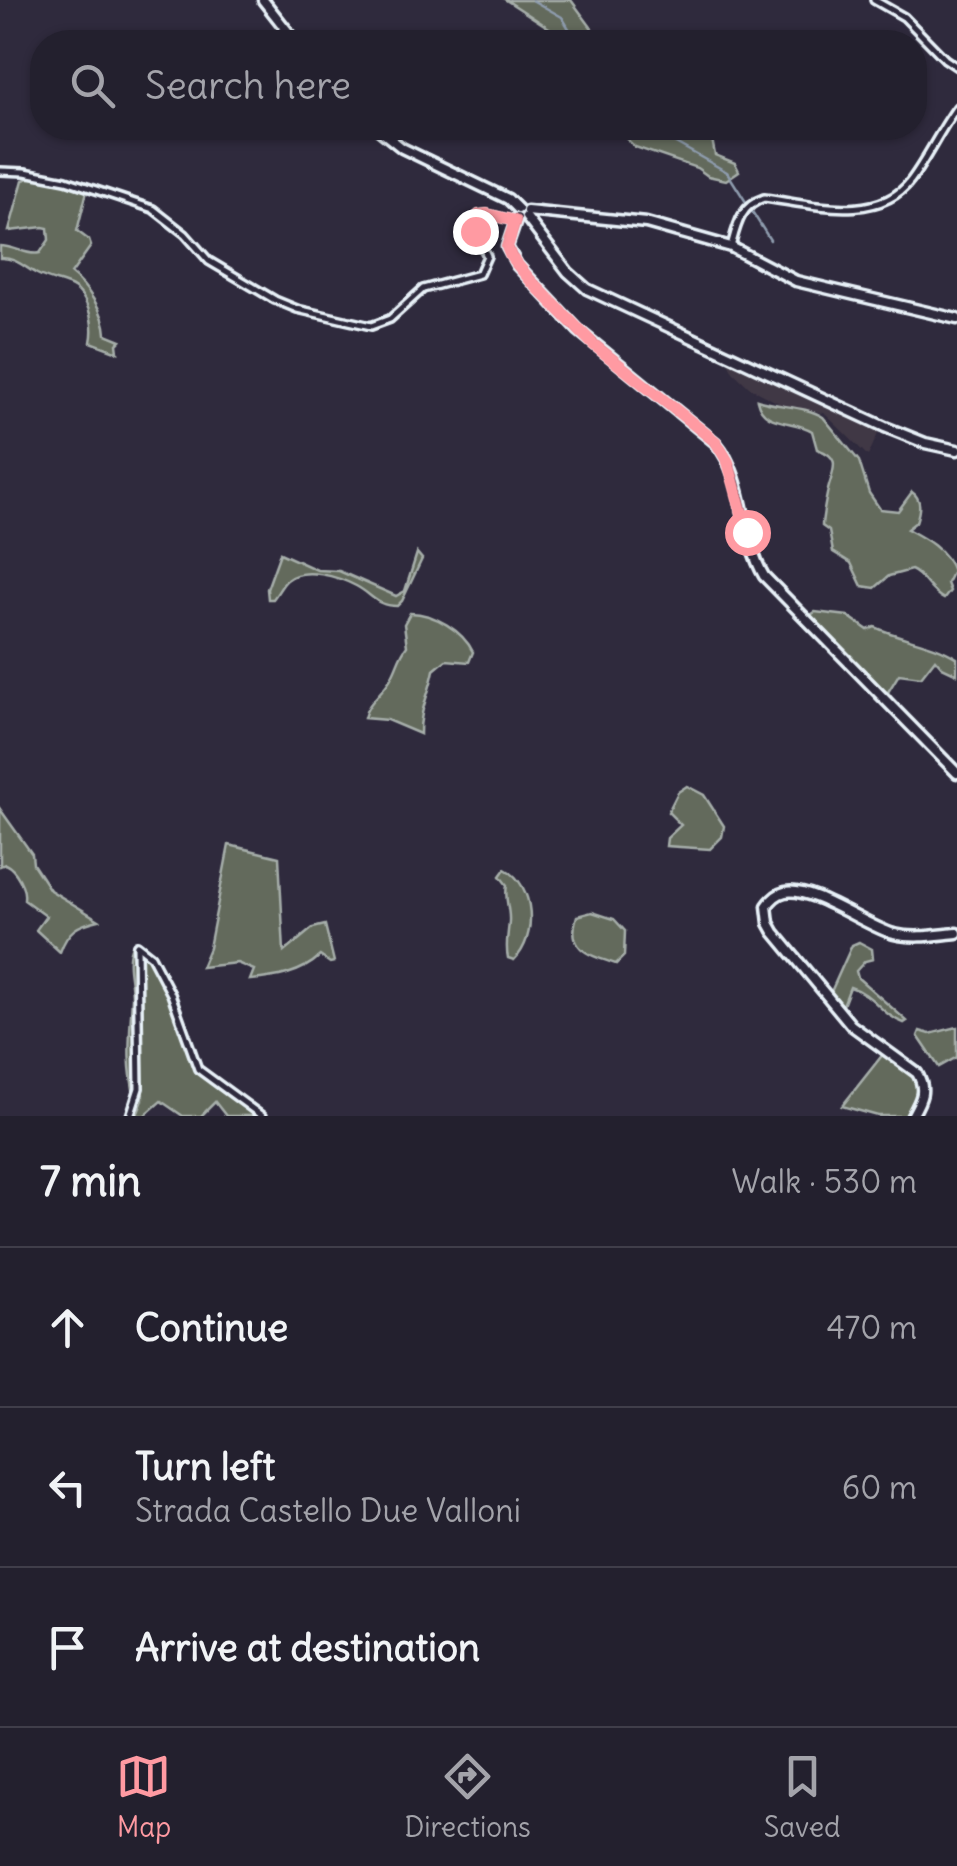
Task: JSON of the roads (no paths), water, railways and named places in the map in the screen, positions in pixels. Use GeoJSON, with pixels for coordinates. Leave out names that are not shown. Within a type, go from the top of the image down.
{"type":"FeatureCollection","features":[{"type":"Feature","properties":{"kind":"street"},"geometry":{"type":"LineString","coordinates":[[263,0],[287,30]]}},
{"type":"Feature","properties":{"kind":"street"},"geometry":{"type":"LineString","coordinates":[[874,0],[917,30]]}},
{"type":"Feature","properties":{"kind":"street"},"geometry":{"type":"LineString","coordinates":[[927,39],[957,66]]}},
{"type":"Feature","properties":{"kind":"street"},"geometry":{"type":"LineString","coordinates":[[731,247],[740,214],[756,200],[852,207],[894,197],[910,182],[957,107]]}},
{"type":"Feature","properties":{"kind":"street"},"geometry":{"type":"LineString","coordinates":[[392,140],[508,199],[568,272],[587,289],[882,425],[925,443],[957,450]]}},
{"type":"Feature","properties":{"kind":"street"},"geometry":{"type":"LineString","coordinates":[[0,171],[66,180],[152,208],[185,234],[208,261],[276,300],[297,309],[371,326],[390,319],[422,289],[479,274],[487,256],[475,231],[479,215],[487,214],[646,222],[731,247],[796,282],[957,318]]}},
{"type":"Feature","properties":{"kind":"street"},"geometry":{"type":"LineString","coordinates":[[521,215],[507,247],[511,257],[593,344],[684,415],[724,452],[749,544],[764,576],[957,773]]}},
{"type":"Feature","properties":{"kind":"street"},"geometry":{"type":"LineString","coordinates":[[912,1116],[922,1096],[917,1073],[851,1025],[774,932],[768,923],[766,906],[778,894],[796,892],[896,934],[917,937],[957,933]]}},
{"type":"Feature","properties":{"kind":"street"},"geometry":{"type":"LineString","coordinates":[[130,1116],[140,1088],[136,944],[151,956],[171,994],[198,1069],[262,1116]]}},
{"type":"Feature","properties":{"kind":"waterway"},"geometry":{"type":"LineString","coordinates":[[532,0],[562,17],[570,30]]}},
{"type":"Feature","properties":{"kind":"waterway"},"geometry":{"type":"LineString","coordinates":[[670,140],[727,172],[770,240]]}}]}
